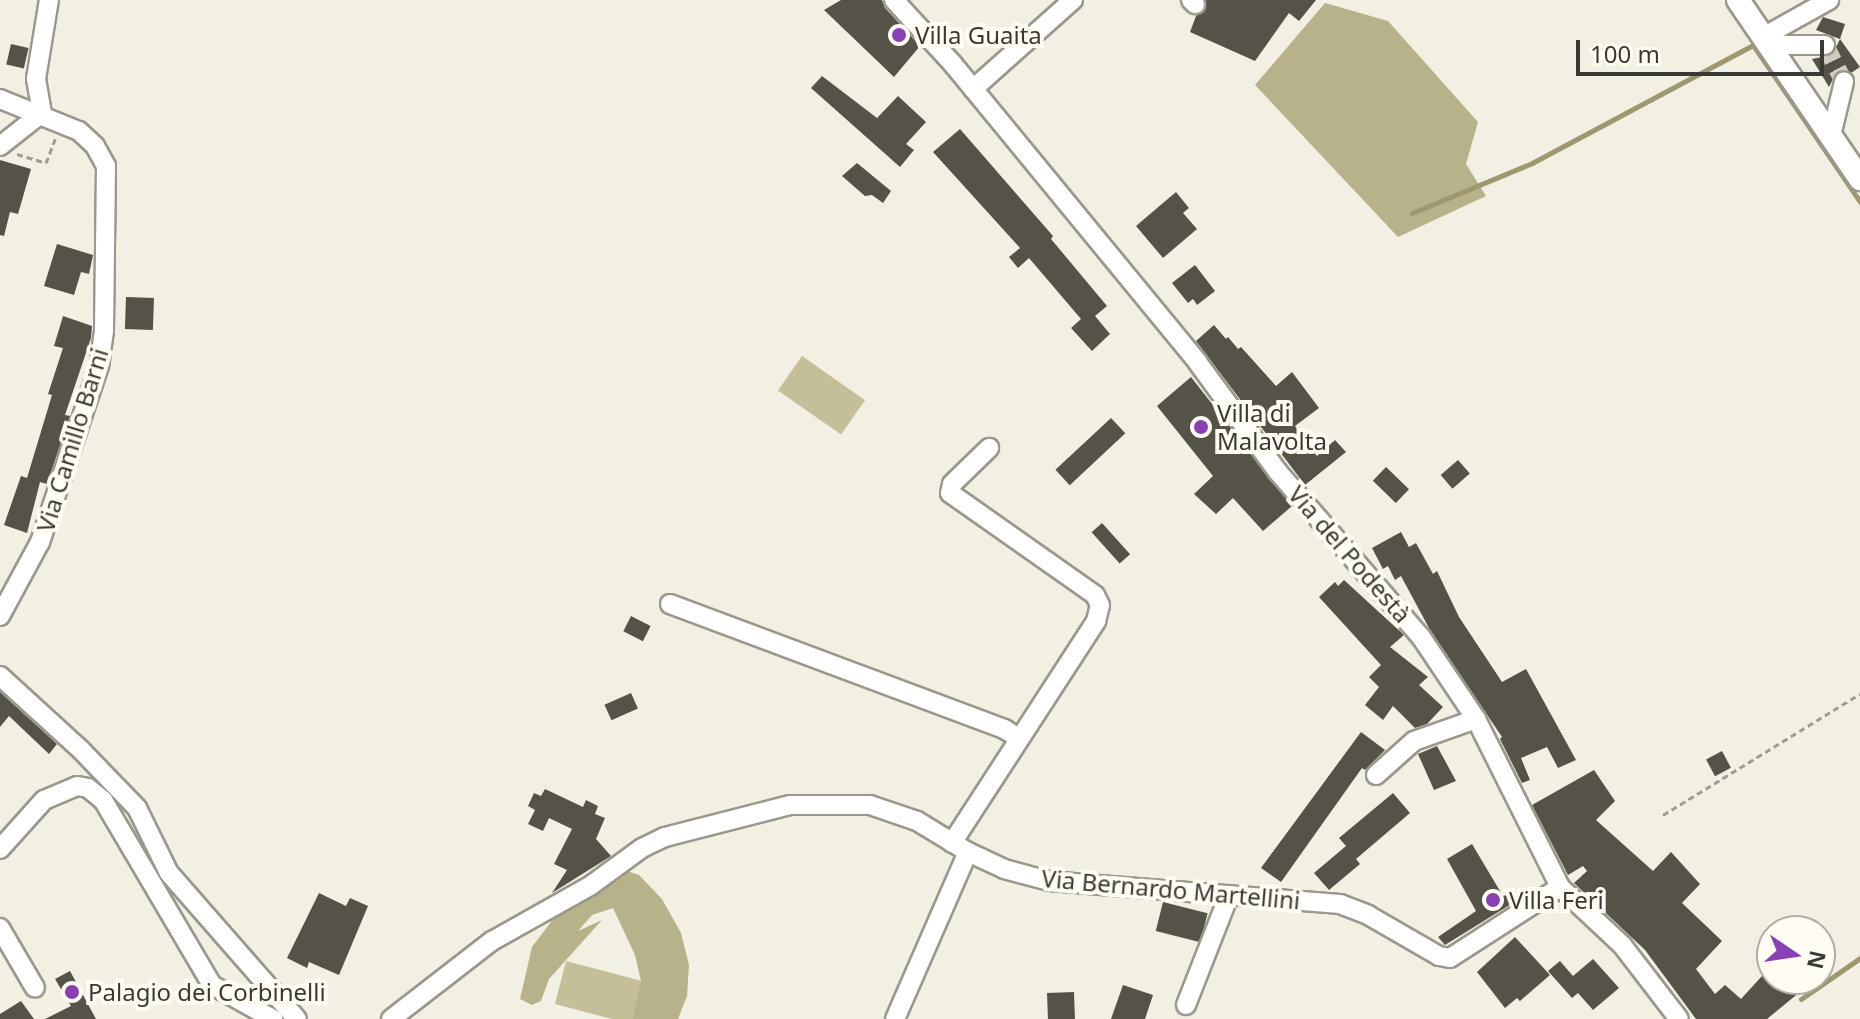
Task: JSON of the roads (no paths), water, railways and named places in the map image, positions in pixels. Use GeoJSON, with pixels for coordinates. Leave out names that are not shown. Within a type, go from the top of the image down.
{"type":"FeatureCollection","features":[{"type":"Feature","properties":{"kind":"main road"},"geometry":{"type":"LineString","coordinates":[[1738,0],[1860,179]]}},
{"type":"Feature","properties":{"kind":"street"},"geometry":{"type":"LineString","coordinates":[[6,149],[42,113],[36,79],[49,0]]}},
{"type":"Feature","properties":{"kind":"street","name":"Via del Podestà"},"geometry":{"type":"LineString","coordinates":[[894,0],[973,89],[1198,363],[1278,472],[1421,637],[1476,719],[1560,887],[1622,945],[1679,1019]]}},
{"type":"Feature","properties":{"kind":"street"},"geometry":{"type":"LineString","coordinates":[[973,89],[1073,0]]}},
{"type":"Feature","properties":{"kind":"street"},"geometry":{"type":"LineString","coordinates":[[1766,41],[1829,0]]}},
{"type":"Feature","properties":{"kind":"street"},"geometry":{"type":"LineString","coordinates":[[1766,41],[1825,45]]}},
{"type":"Feature","properties":{"kind":"street"},"geometry":{"type":"LineString","coordinates":[[1831,136],[1844,82]]}},
{"type":"Feature","properties":{"kind":"street","name":"Via Camillo Barni"},"geometry":{"type":"LineString","coordinates":[[0,99],[42,113],[79,131],[95,146],[106,166],[104,331],[99,366],[40,542],[0,616]]}},
{"type":"Feature","properties":{"kind":"street"},"geometry":{"type":"LineString","coordinates":[[895,1019],[960,847],[1019,738],[1096,621],[1100,605],[1095,595],[950,493],[952,484],[989,448]]}},
{"type":"Feature","properties":{"kind":"street"},"geometry":{"type":"LineString","coordinates":[[670,604],[1004,729],[1019,738]]}},
{"type":"Feature","properties":{"kind":"street"},"geometry":{"type":"LineString","coordinates":[[0,676],[81,750],[137,808],[169,873],[297,1019]]}},
{"type":"Feature","properties":{"kind":"street"},"geometry":{"type":"LineString","coordinates":[[1376,775],[1414,741],[1476,719]]}},
{"type":"Feature","properties":{"kind":"street"},"geometry":{"type":"LineString","coordinates":[[0,849],[44,800],[77,786],[88,788],[103,800],[212,985],[273,1019]]}},
{"type":"Feature","properties":{"kind":"street","name":"Via Bernardo Martellini"},"geometry":{"type":"LineString","coordinates":[[391,1019],[492,941],[590,886],[642,848],[665,837],[790,805],[870,805],[917,821],[1004,869],[1049,881],[1340,904],[1368,915],[1439,956],[1450,958],[1560,887]]}},
{"type":"Feature","properties":{"kind":"street"},"geometry":{"type":"LineString","coordinates":[[1186,1005],[1229,895]]}},
{"type":"Feature","properties":{"kind":"street"},"geometry":{"type":"LineString","coordinates":[[0,928],[35,988]]}},
{"type":"Feature","properties":{"kind":"waterway"},"geometry":{"type":"LineString","coordinates":[[1412,213],[1532,163],[1753,45],[1860,202]]}},
{"type":"Feature","properties":{"kind":"waterway"},"geometry":{"type":"LineString","coordinates":[[1801,999],[1860,958]]}},
{"type":"Feature","properties":{"kind":"tunnel"},"geometry":{"type":"LineString","coordinates":[[1825,45],[1844,82]]}},
{"type":"Feature","properties":{"kind":"place","name":"Villa Guaita"},"geometry":{"type":"Point","coordinates":[899,35]}},
{"type":"Feature","properties":{"kind":"place","name":"Villa di Malavolta"},"geometry":{"type":"Point","coordinates":[1201,427]}},
{"type":"Feature","properties":{"kind":"place","name":"Villa Feri"},"geometry":{"type":"Point","coordinates":[1493,900]}},
{"type":"Feature","properties":{"kind":"place","name":"Palagio dei Corbinelli"},"geometry":{"type":"Point","coordinates":[72,992]}}]}
